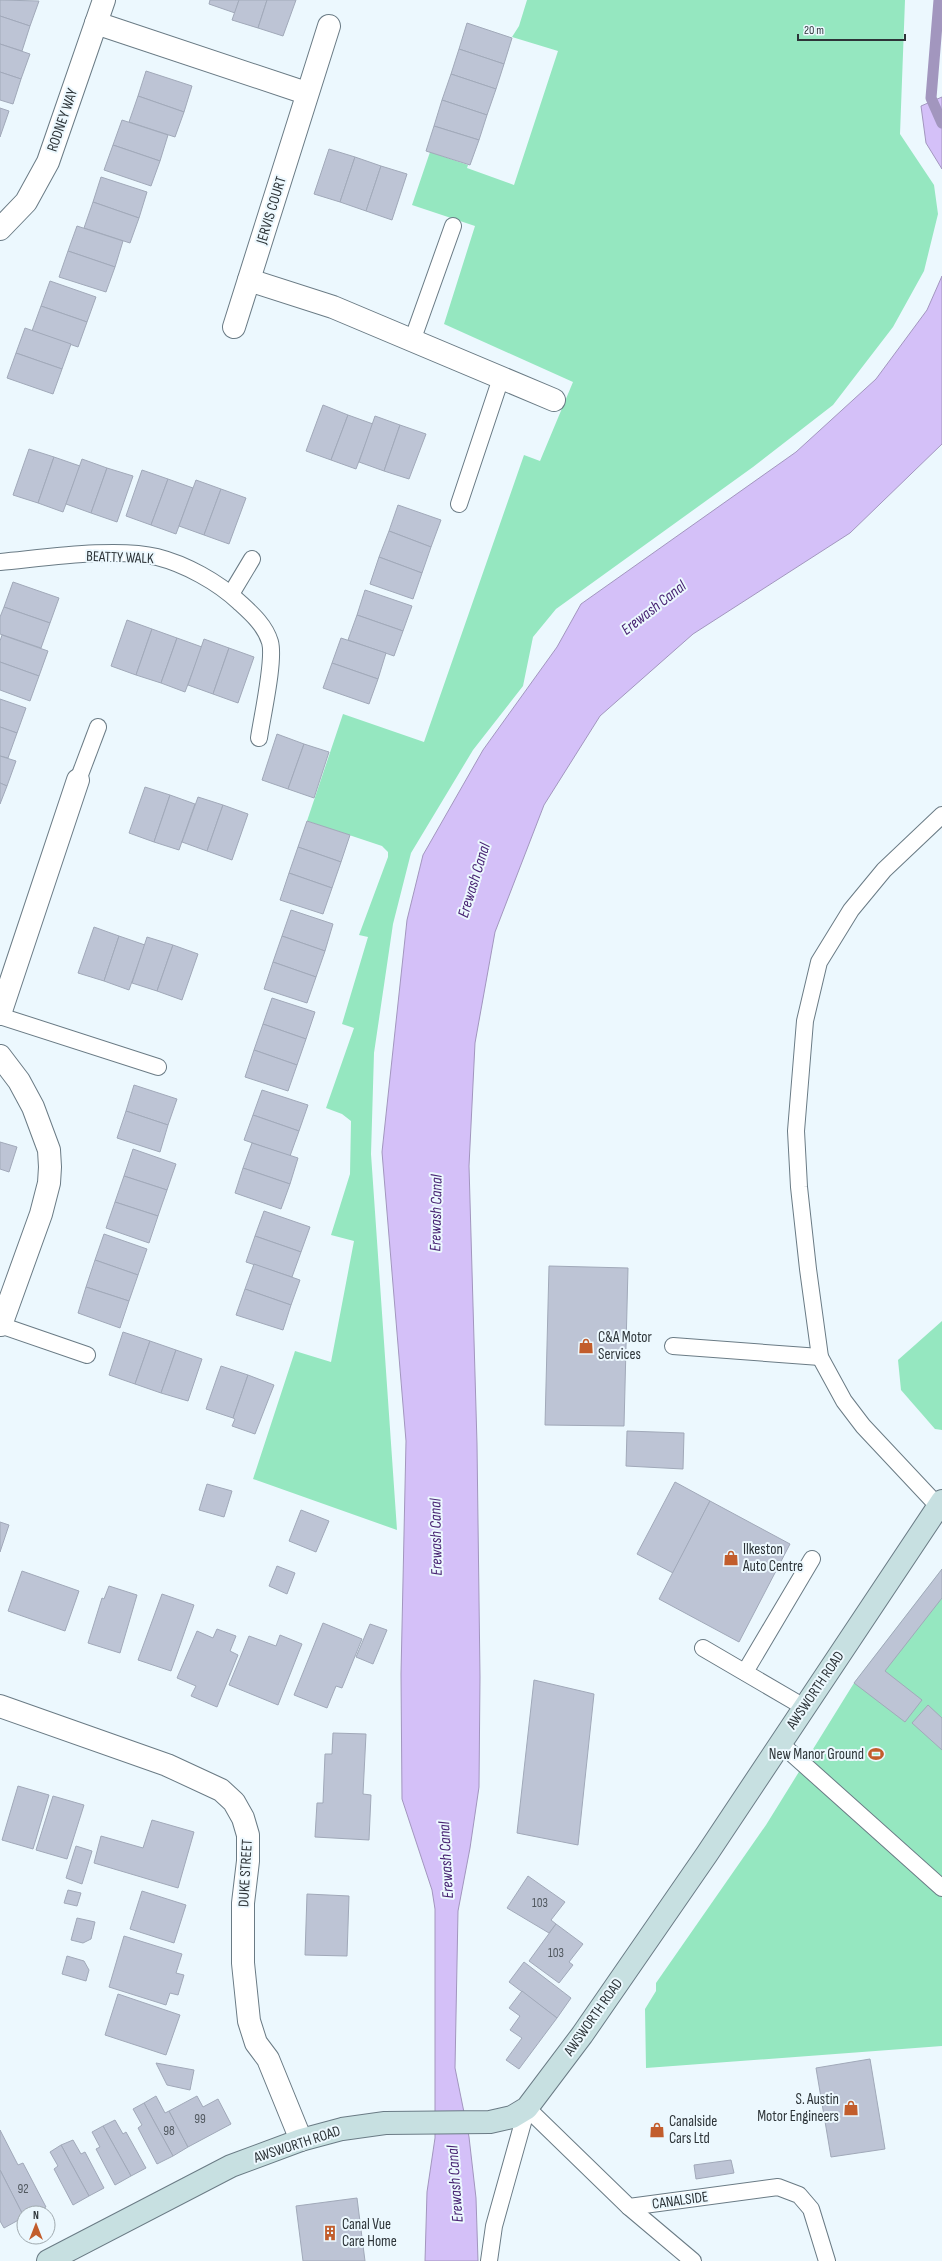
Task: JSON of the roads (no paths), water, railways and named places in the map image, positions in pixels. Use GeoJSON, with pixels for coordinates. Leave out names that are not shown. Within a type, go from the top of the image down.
{"type":"FeatureCollection","features":[{"type":"Feature","properties":{"kind":"street","name":"RODNEY WAY"},"geometry":{"type":"LineString","coordinates":[[0,229],[26,202],[48,162],[104,0]]}},
{"type":"Feature","properties":{"kind":"street"},"geometry":{"type":"LineString","coordinates":[[96,23],[306,94]]}},
{"type":"Feature","properties":{"kind":"street","name":"JERVIS COURT"},"geometry":{"type":"LineString","coordinates":[[234,327],[306,94],[329,26]]}},
{"type":"Feature","properties":{"kind":"street"},"geometry":{"type":"LineString","coordinates":[[249,280],[318,302],[554,400]]}},
{"type":"Feature","properties":{"kind":"street"},"geometry":{"type":"LineString","coordinates":[[0,1015],[78,780]]}},
{"type":"Feature","properties":{"kind":"street"},"geometry":{"type":"LineString","coordinates":[[0,1056],[19,1081],[33,1107],[49,1150],[50,1167],[49,1182],[41,1214],[1,1325]]}},
{"type":"Feature","properties":{"kind":"street","name":"AWSWORTH ROAD"},"geometry":{"type":"LineString","coordinates":[[48,2261],[231,2166],[301,2140],[342,2129],[385,2123],[490,2122],[520,2112],[582,2035],[707,1854],[940,1503]]}},
{"type":"Feature","properties":{"kind":"street","name":"DUKE STREET"},"geometry":{"type":"LineString","coordinates":[[0,1706],[167,1765],[221,1790],[234,1802],[243,1818],[248,1835],[248,1861],[243,1903],[242,1964],[249,2021],[256,2043],[268,2059],[301,2140]]}},
{"type":"Feature","properties":{"kind":"lane"},"geometry":{"type":"LineString","coordinates":[[412,341],[452,226]]}},
{"type":"Feature","properties":{"kind":"lane"},"geometry":{"type":"LineString","coordinates":[[459,504],[501,378]]}},
{"type":"Feature","properties":{"kind":"lane","name":"BEATTY WALK"},"geometry":{"type":"LineString","coordinates":[[0,562],[106,554],[156,557],[186,568],[231,594],[264,628],[270,642],[267,686],[259,738]]}},
{"type":"Feature","properties":{"kind":"lane"},"geometry":{"type":"LineString","coordinates":[[231,594],[252,559]]}},
{"type":"Feature","properties":{"kind":"lane"},"geometry":{"type":"LineString","coordinates":[[78,780],[98,727]]}},
{"type":"Feature","properties":{"kind":"lane"},"geometry":{"type":"LineString","coordinates":[[940,1503],[863,1426],[844,1401],[820,1357],[799,1187],[796,1131],[805,1021],[819,962],[851,910],[884,870],[942,814]]}},
{"type":"Feature","properties":{"kind":"lane"},"geometry":{"type":"LineString","coordinates":[[0,1015],[158,1067]]}},
{"type":"Feature","properties":{"kind":"lane"},"geometry":{"type":"LineString","coordinates":[[1,1325],[88,1355]]}},
{"type":"Feature","properties":{"kind":"lane"},"geometry":{"type":"LineString","coordinates":[[673,1346],[820,1357]]}},
{"type":"Feature","properties":{"kind":"lane"},"geometry":{"type":"LineString","coordinates":[[745,1672],[812,1559]]}},
{"type":"Feature","properties":{"kind":"lane"},"geometry":{"type":"LineString","coordinates":[[703,1648],[804,1706]]}},
{"type":"Feature","properties":{"kind":"lane"},"geometry":{"type":"LineString","coordinates":[[780,1743],[942,1888]]}},
{"type":"Feature","properties":{"kind":"lane"},"geometry":{"type":"LineString","coordinates":[[489,2261],[494,2226],[520,2112],[693,2261]]}},
{"type":"Feature","properties":{"kind":"lane","name":"CANALSIDE"},"geometry":{"type":"LineString","coordinates":[[629,2207],[778,2186],[799,2195],[811,2209],[827,2261]]}},
{"type":"Feature","properties":{"kind":"water"},"geometry":{"type":"Polygon","coordinates":[[[942,97],[942,169],[926,143],[921,106],[942,97]]]}},
{"type":"Feature","properties":{"kind":"water","name":"Erewash Canal"},"geometry":{"type":"Polygon","coordinates":[[[942,276],[942,444],[850,533],[693,634],[600,716],[544,805],[495,932],[475,1043],[469,1166],[477,1444],[480,1677],[479,1787],[470,1848],[458,1911],[455,2068],[469,2137],[476,2198],[478,2261],[425,2261],[427,2192],[435,2138],[435,1909],[432,1890],[402,1799],[401,1674],[406,1441],[382,1152],[407,920],[423,855],[483,750],[557,647],[581,604],[796,452],[876,379],[927,310],[942,276]]]}},
{"type":"Feature","properties":{"kind":"waterway"},"geometry":{"type":"LineString","coordinates":[[939,0],[931,98],[942,123]]}},
{"type":"Feature","properties":{"kind":"place","name":"C&A Motor Services"},"geometry":{"type":"Point","coordinates":[586,1346]}},
{"type":"Feature","properties":{"kind":"place","name":"Ilkeston Auto Centre"},"geometry":{"type":"Point","coordinates":[731,1558]}},
{"type":"Feature","properties":{"kind":"place","name":"New Manor Ground"},"geometry":{"type":"Point","coordinates":[876,1754]}},
{"type":"Feature","properties":{"kind":"place","name":"S. Austin Motor Engineers"},"geometry":{"type":"Point","coordinates":[851,2108]}},
{"type":"Feature","properties":{"kind":"place","name":"Canalside Cars Ltd"},"geometry":{"type":"Point","coordinates":[657,2130]}},
{"type":"Feature","properties":{"kind":"place","name":"Canal Vue Care Home"},"geometry":{"type":"Point","coordinates":[330,2233]}}]}
